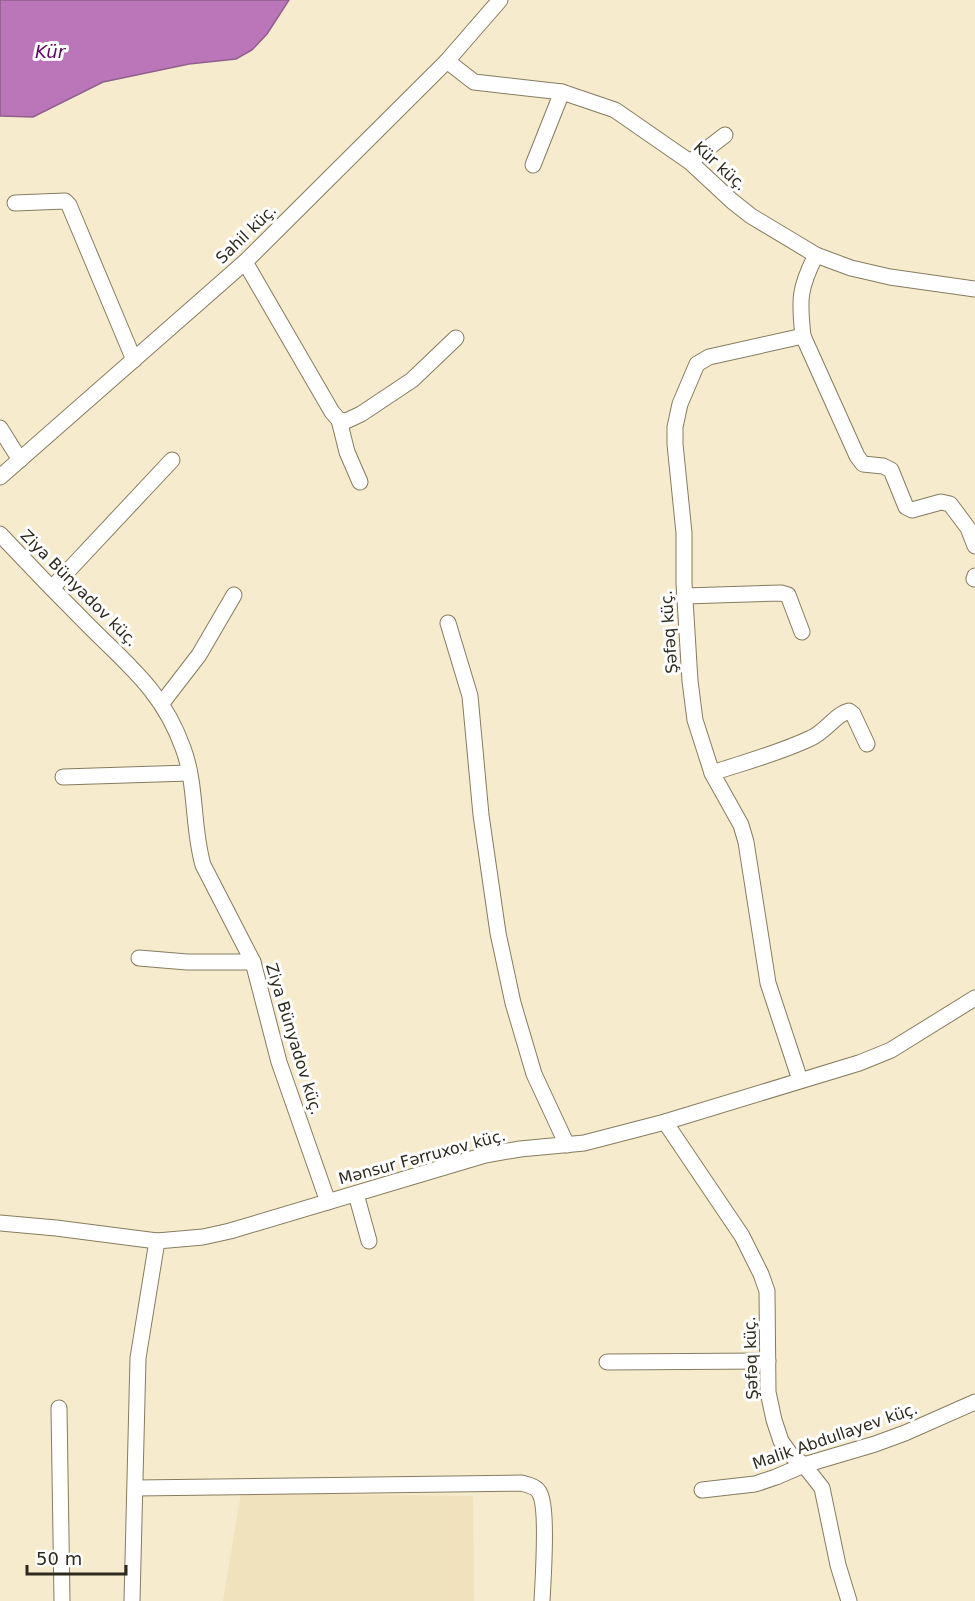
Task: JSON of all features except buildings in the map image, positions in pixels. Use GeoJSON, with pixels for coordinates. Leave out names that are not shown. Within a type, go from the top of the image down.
{"type":"FeatureCollection","features":[{"type":"Feature","properties":{"kind":"street","name":"Sahil küç."},"geometry":{"type":"LineString","coordinates":[[0,477],[245,262],[447,61],[500,0]]}},
{"type":"Feature","properties":{"kind":"street","name":"Kür küç."},"geometry":{"type":"LineString","coordinates":[[447,61],[474,82],[562,92],[615,110],[690,162],[751,216],[816,255],[851,268],[890,277],[975,289]]}},
{"type":"Feature","properties":{"kind":"street"},"geometry":{"type":"LineString","coordinates":[[533,165],[562,92]]}},
{"type":"Feature","properties":{"kind":"street"},"geometry":{"type":"LineString","coordinates":[[690,162],[725,135]]}},
{"type":"Feature","properties":{"kind":"street"},"geometry":{"type":"LineString","coordinates":[[15,203],[55,200],[65,201],[69,205],[134,360]]}},
{"type":"Feature","properties":{"kind":"street"},"geometry":{"type":"LineString","coordinates":[[816,255],[804,278],[800,294],[803,336],[857,456],[863,464],[883,466],[891,470],[906,507],[912,510],[941,502],[950,504],[968,528],[975,546]]}},
{"type":"Feature","properties":{"kind":"street"},"geometry":{"type":"LineString","coordinates":[[245,262],[332,412],[339,420],[347,452],[360,482]]}},
{"type":"Feature","properties":{"kind":"street","name":"Şəfəq küç."},"geometry":{"type":"LineString","coordinates":[[800,1080],[768,982],[746,843],[741,825],[712,773],[695,720],[690,681],[684,533],[675,427],[680,404],[697,364],[709,357],[803,336]]}},
{"type":"Feature","properties":{"kind":"street"},"geometry":{"type":"LineString","coordinates":[[339,420],[346,422],[361,414],[412,380],[456,338]]}},
{"type":"Feature","properties":{"kind":"street"},"geometry":{"type":"LineString","coordinates":[[0,428],[20,460]]}},
{"type":"Feature","properties":{"kind":"street"},"geometry":{"type":"LineString","coordinates":[[52,588],[172,460]]}},
{"type":"Feature","properties":{"kind":"street","name":"Ziya Bünyadov küç."},"geometry":{"type":"LineString","coordinates":[[0,534],[140,675],[162,703],[183,746],[203,865],[253,962],[279,1062],[328,1202]]}},
{"type":"Feature","properties":{"kind":"street"},"geometry":{"type":"LineString","coordinates":[[685,596],[781,593],[788,596],[802,632]]}},
{"type":"Feature","properties":{"kind":"street"},"geometry":{"type":"LineString","coordinates":[[162,703],[199,655],[234,595]]}},
{"type":"Feature","properties":{"kind":"street"},"geometry":{"type":"LineString","coordinates":[[448,623],[470,696],[481,815],[498,933],[513,1003],[534,1074],[567,1145]]}},
{"type":"Feature","properties":{"kind":"street"},"geometry":{"type":"LineString","coordinates":[[712,773],[812,738],[828,728],[843,712],[849,711],[853,714],[867,744]]}},
{"type":"Feature","properties":{"kind":"street"},"geometry":{"type":"LineString","coordinates":[[63,777],[189,773]]}},
{"type":"Feature","properties":{"kind":"street"},"geometry":{"type":"LineString","coordinates":[[139,958],[187,962],[253,962]]}},
{"type":"Feature","properties":{"kind":"street","name":"Mənsur Fərruxov küç."},"geometry":{"type":"LineString","coordinates":[[0,1223],[157,1241],[203,1237],[230,1231],[485,1155],[584,1143],[666,1122],[859,1063],[891,1050],[975,998]]}},
{"type":"Feature","properties":{"kind":"street","name":"Şəfəq küç."},"geometry":{"type":"LineString","coordinates":[[666,1122],[742,1236],[761,1274],[767,1291],[768,1392],[781,1441],[791,1455],[804,1464],[822,1488],[838,1565],[849,1601]]}},
{"type":"Feature","properties":{"kind":"street"},"geometry":{"type":"LineString","coordinates":[[356,1194],[369,1241]]}},
{"type":"Feature","properties":{"kind":"street"},"geometry":{"type":"LineString","coordinates":[[132,1601],[138,1358],[157,1241]]}},
{"type":"Feature","properties":{"kind":"street"},"geometry":{"type":"LineString","coordinates":[[606,1362],[768,1361]]}},
{"type":"Feature","properties":{"kind":"street","name":"Malik Abdullayev küç."},"geometry":{"type":"LineString","coordinates":[[702,1490],[755,1484],[804,1464],[874,1444],[975,1402]]}},
{"type":"Feature","properties":{"kind":"street"},"geometry":{"type":"LineString","coordinates":[[59,1408],[62,1601]]}},
{"type":"Feature","properties":{"kind":"street"},"geometry":{"type":"LineString","coordinates":[[136,1488],[521,1483],[533,1486],[540,1494],[544,1513],[543,1601]]}},
{"type":"Feature","properties":{"kind":"shaded area"},"geometry":{"type":"Polygon","coordinates":[[[241,1493],[473,1496],[474,1601],[223,1601],[241,1493]]]}},
{"type":"Feature","properties":{"kind":"water","name":"Kür"},"geometry":{"type":"Polygon","coordinates":[[[0,0],[289,0],[267,34],[252,50],[236,59],[189,64],[103,82],[33,117],[0,116],[0,0]]]}}]}
